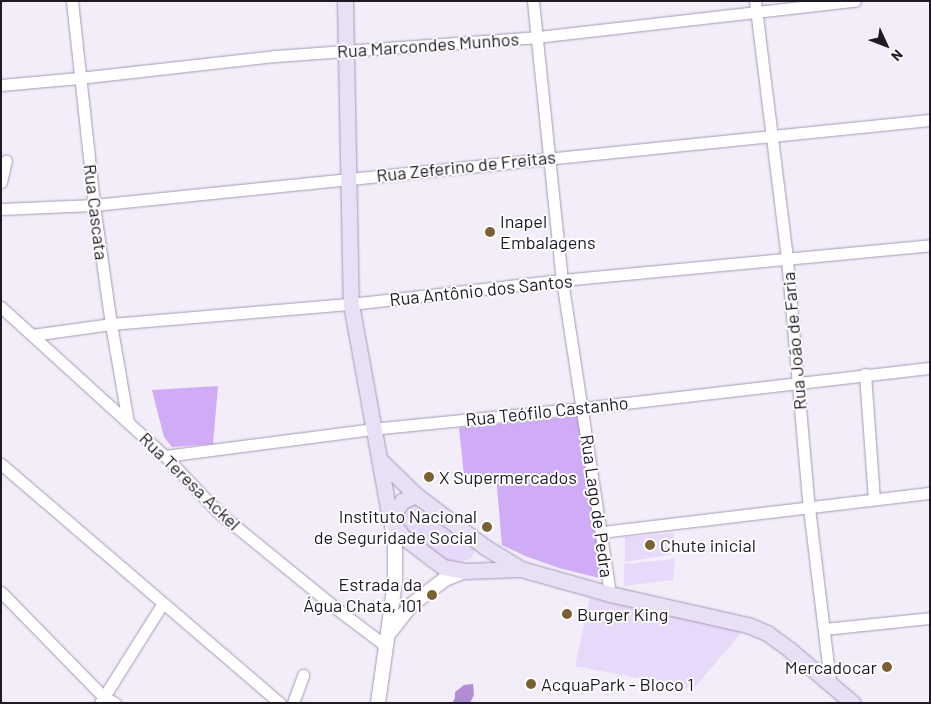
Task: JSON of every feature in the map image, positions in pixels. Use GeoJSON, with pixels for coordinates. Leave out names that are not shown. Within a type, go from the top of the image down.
{"type":"FeatureCollection","features":[{"type":"Feature","properties":{"kind":"main road"},"geometry":{"type":"LineString","coordinates":[[346,1],[347,178],[351,304],[390,519],[402,536],[443,567],[465,571],[521,569]]}},
{"type":"Feature","properties":{"kind":"main road"},"geometry":{"type":"LineString","coordinates":[[380,460],[416,495],[485,547],[521,569],[610,594],[748,625],[767,633],[830,682],[853,703]]}},
{"type":"Feature","properties":{"kind":"main road"},"geometry":{"type":"LineString","coordinates":[[390,519],[402,502],[416,495]]}},
{"type":"Feature","properties":{"kind":"main road"},"geometry":{"type":"LineString","coordinates":[[465,571],[478,562],[485,547]]}},
{"type":"Feature","properties":{"kind":"street","name":"Rua Cascata"},"geometry":{"type":"LineString","coordinates":[[72,1],[94,205],[111,324],[128,422]]}},
{"type":"Feature","properties":{"kind":"street","name":"Rua Lago de Pedra"},"geometry":{"type":"LineString","coordinates":[[533,1],[562,280],[610,594]]}},
{"type":"Feature","properties":{"kind":"street","name":"Rua Marcondes Munhos"},"geometry":{"type":"LineString","coordinates":[[1,84],[79,78],[274,56],[537,38],[756,6],[855,1]]}},
{"type":"Feature","properties":{"kind":"street","name":"Rua João de Faria"},"geometry":{"type":"LineString","coordinates":[[756,6],[770,136],[787,259],[796,382],[830,682]]}},
{"type":"Feature","properties":{"kind":"street","name":"Rua Zeferino de Freitas"},"geometry":{"type":"LineString","coordinates":[[1,209],[94,205],[930,120]]}},
{"type":"Feature","properties":{"kind":"street"},"geometry":{"type":"LineString","coordinates":[[1,182],[6,161]]}},
{"type":"Feature","properties":{"kind":"street","name":"Rua Antônio dos Santos"},"geometry":{"type":"LineString","coordinates":[[32,335],[111,324],[351,304],[562,280],[930,245]]}},
{"type":"Feature","properties":{"kind":"street","name":"Rua Teresa Ackel"},"geometry":{"type":"LineString","coordinates":[[1,307],[164,456],[218,512],[330,604],[387,641]]}},
{"type":"Feature","properties":{"kind":"street","name":"Rua Teófilo Castanho"},"geometry":{"type":"LineString","coordinates":[[164,456],[372,428],[583,408],[866,374],[930,371]]}},
{"type":"Feature","properties":{"kind":"street"},"geometry":{"type":"LineString","coordinates":[[866,374],[874,499]]}},
{"type":"Feature","properties":{"kind":"street"},"geometry":{"type":"LineString","coordinates":[[1,464],[280,703]]}},
{"type":"Feature","properties":{"kind":"street"},"geometry":{"type":"LineString","coordinates":[[602,532],[930,493]]}},
{"type":"Feature","properties":{"kind":"street"},"geometry":{"type":"LineString","coordinates":[[378,703],[396,563],[390,519]]}},
{"type":"Feature","properties":{"kind":"street"},"geometry":{"type":"LineString","coordinates":[[387,641],[411,606],[445,579],[465,571]]}},
{"type":"Feature","properties":{"kind":"street"},"geometry":{"type":"LineString","coordinates":[[1,592],[102,700],[115,703]]}},
{"type":"Feature","properties":{"kind":"street"},"geometry":{"type":"LineString","coordinates":[[102,700],[163,603]]}},
{"type":"Feature","properties":{"kind":"street"},"geometry":{"type":"LineString","coordinates":[[825,629],[930,618]]}},
{"type":"Feature","properties":{"kind":"street"},"geometry":{"type":"LineString","coordinates":[[292,703],[303,675]]}},
{"type":"Feature","properties":{"kind":"shaded area"},"geometry":{"type":"Polygon","coordinates":[[[218,386],[213,444],[172,447],[164,437],[152,390],[218,386]]]}},
{"type":"Feature","properties":{"kind":"shaded area"},"geometry":{"type":"Polygon","coordinates":[[[578,416],[603,579],[559,568],[525,556],[502,545],[496,476],[464,475],[459,428],[578,416]]]}},
{"type":"Feature","properties":{"kind":"shaded area"},"geometry":{"type":"Polygon","coordinates":[[[414,503],[476,548],[471,558],[459,563],[444,560],[410,534],[401,519],[405,508],[414,503]]]}},
{"type":"Feature","properties":{"kind":"shaded area","name":"Chute inicial"},"geometry":{"type":"Polygon","coordinates":[[[674,533],[674,554],[625,562],[625,537],[674,533]]]}},
{"type":"Feature","properties":{"kind":"shaded area","name":"Chute inicial"},"geometry":{"type":"Polygon","coordinates":[[[675,559],[673,580],[624,586],[624,564],[675,559]]]}},
{"type":"Feature","properties":{"kind":"shaded area"},"geometry":{"type":"Polygon","coordinates":[[[590,598],[743,631],[693,689],[575,666],[590,598]]]}},
{"type":"Feature","properties":{"kind":"shaded area"},"geometry":{"type":"Polygon","coordinates":[[[473,684],[474,695],[470,703],[452,703],[455,698],[455,692],[464,685],[473,684]]]}},
{"type":"Feature","properties":{"kind":"place","name":"Inapel Embalagens"},"geometry":{"type":"Point","coordinates":[490,232]}},
{"type":"Feature","properties":{"kind":"place","name":"X Supermercados"},"geometry":{"type":"Point","coordinates":[429,477]}},
{"type":"Feature","properties":{"kind":"place","name":"Instituto Nacional de Seguridade Social"},"geometry":{"type":"Point","coordinates":[487,527]}},
{"type":"Feature","properties":{"kind":"place","name":"Chute inicial"},"geometry":{"type":"Point","coordinates":[650,545]}},
{"type":"Feature","properties":{"kind":"place","name":"Estrada da Água Chata, 101"},"geometry":{"type":"Point","coordinates":[432,595]}},
{"type":"Feature","properties":{"kind":"place","name":"Burger King"},"geometry":{"type":"Point","coordinates":[567,614]}},
{"type":"Feature","properties":{"kind":"place","name":"Mercadocar"},"geometry":{"type":"Point","coordinates":[887,667]}},
{"type":"Feature","properties":{"kind":"place","name":"AcquaPark - Bloco 1"},"geometry":{"type":"Point","coordinates":[531,684]}}]}
